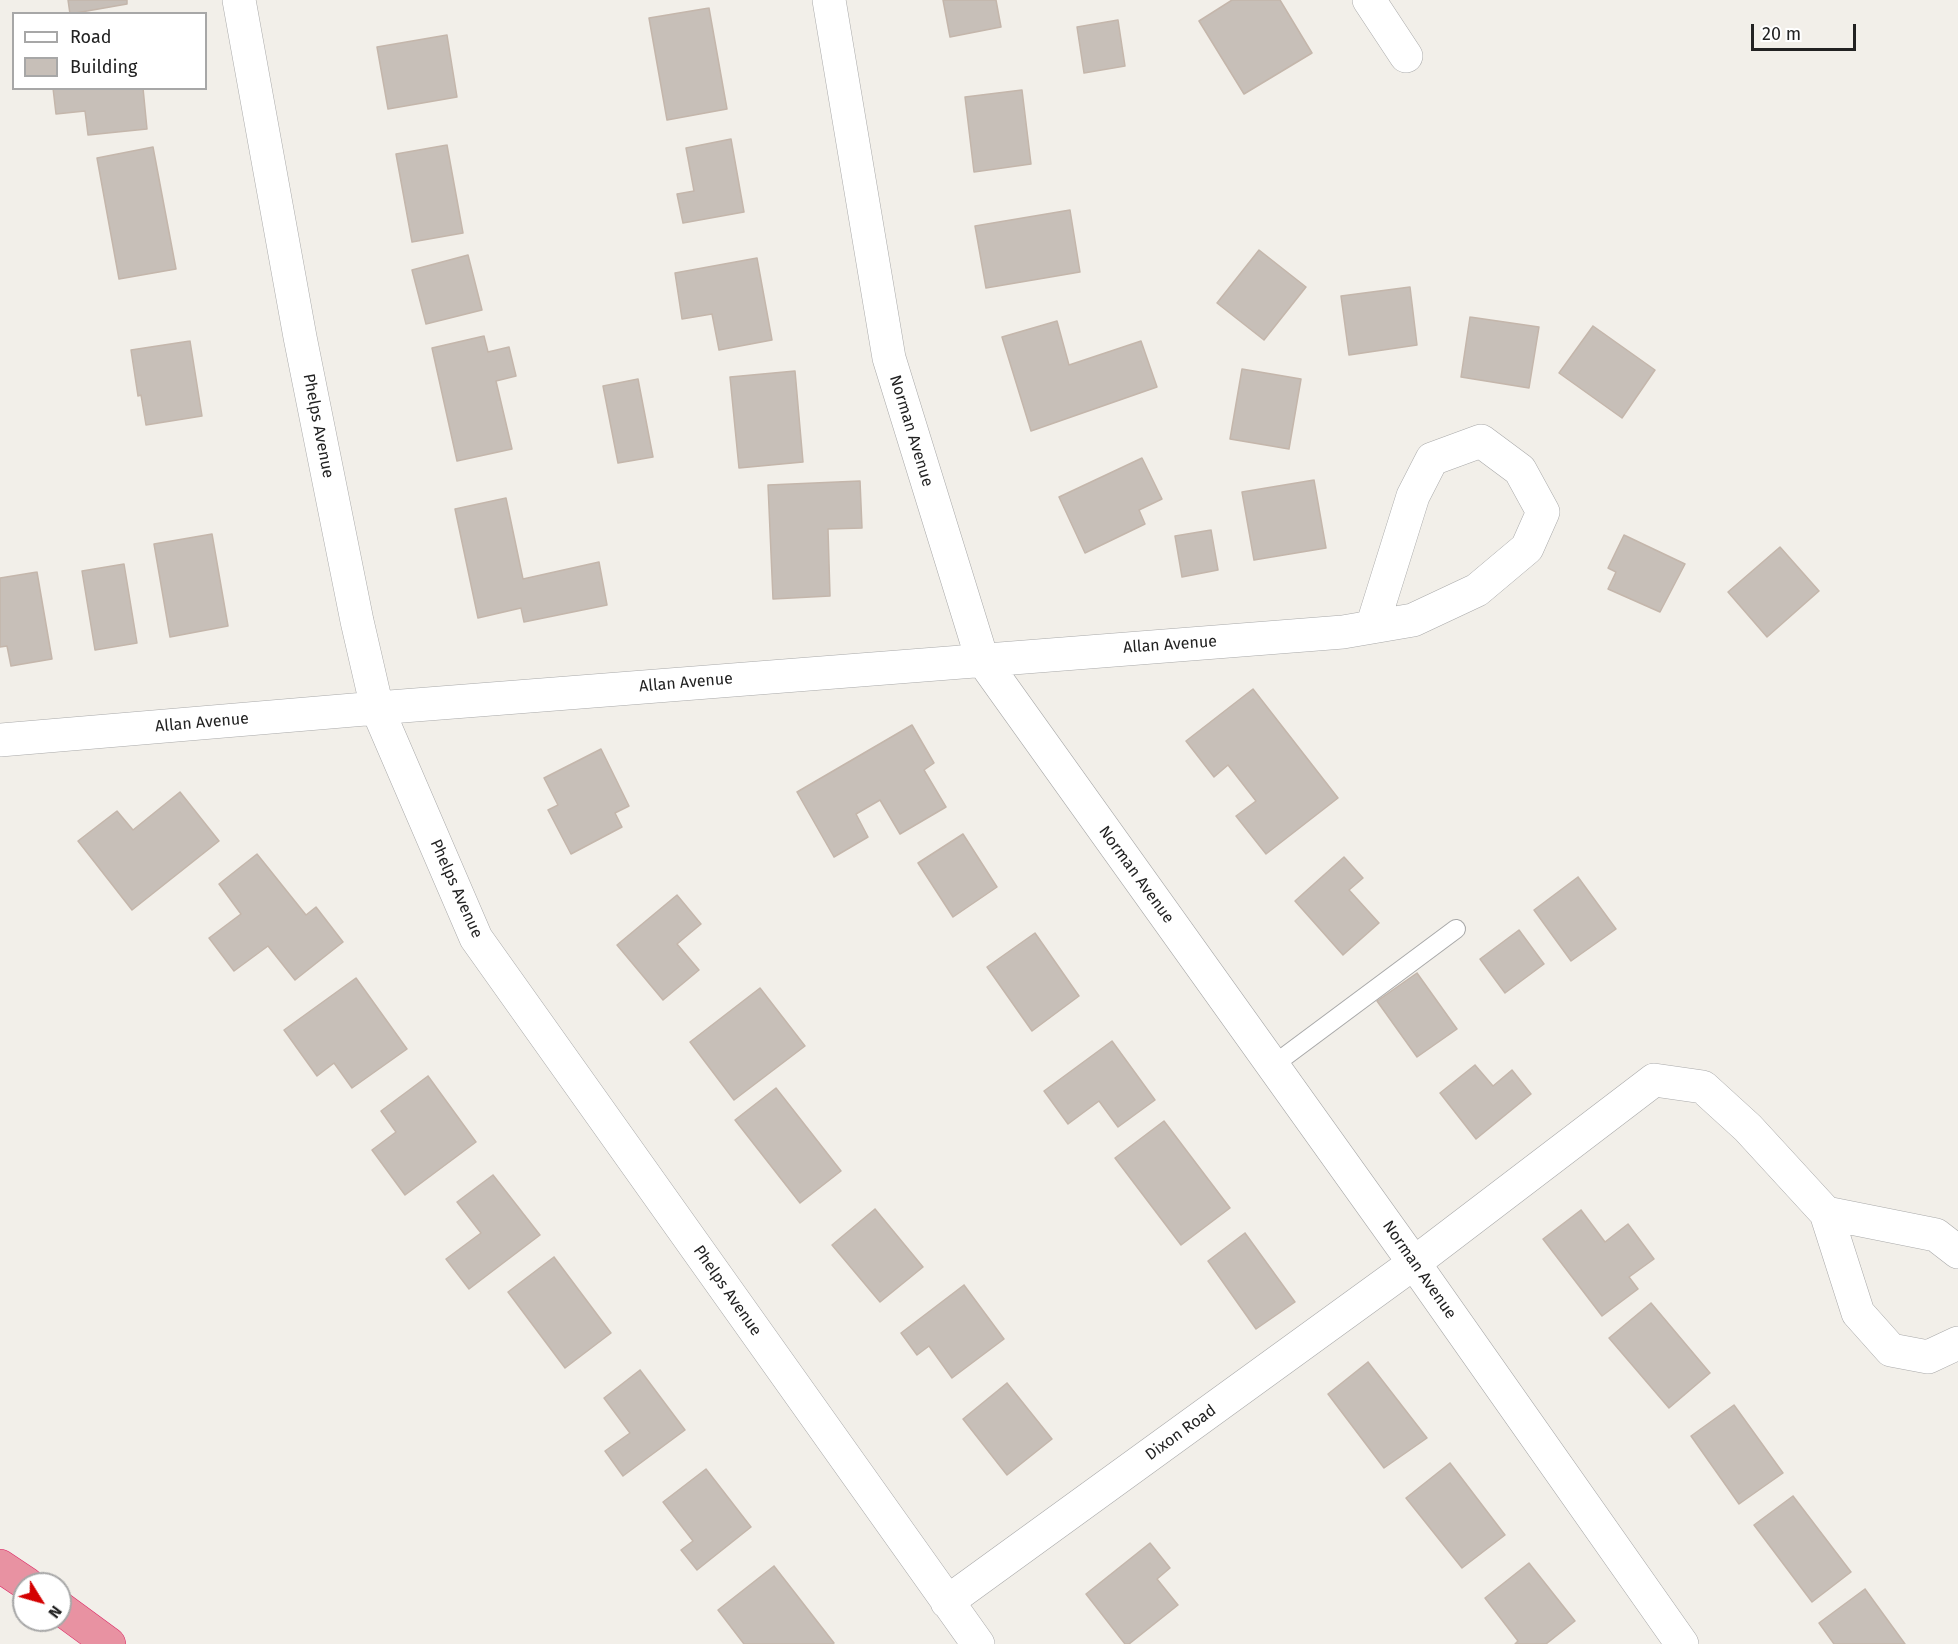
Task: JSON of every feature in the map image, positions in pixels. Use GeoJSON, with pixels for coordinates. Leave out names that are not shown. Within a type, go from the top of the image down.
{"type":"FeatureCollection","features":[{"type":"Feature","properties":{"kind":"highway"},"geometry":{"type":"LineString","coordinates":[[72,1617],[109,1644]]}},
{"type":"Feature","properties":{"kind":"street","name":"Phelps Avenue"},"geometry":{"type":"LineString","coordinates":[[239,0],[300,337],[357,621],[377,708],[476,938],[978,1644]]}},
{"type":"Feature","properties":{"kind":"street","name":"Norman Avenue"},"geometry":{"type":"LineString","coordinates":[[829,0],[889,358],[982,659],[1414,1263],[1682,1644]]}},
{"type":"Feature","properties":{"kind":"street"},"geometry":{"type":"LineString","coordinates":[[1369,0],[1406,56]]}},
{"type":"Feature","properties":{"kind":"street","name":"Allan Avenue"},"geometry":{"type":"LineString","coordinates":[[0,740],[982,659],[1343,632],[1413,620],[1477,590],[1527,548],[1543,512],[1520,470],[1481,441],[1432,459],[1413,496],[1372,627]]}},
{"type":"Feature","properties":{"kind":"street","name":"Dixon Road"},"geometry":{"type":"LineString","coordinates":[[947,1602],[1414,1263],[1654,1080],[1703,1087],[1748,1128],[1826,1213]]}},
{"type":"Feature","properties":{"kind":"street"},"geometry":{"type":"LineString","coordinates":[[1958,1252],[1936,1235],[1826,1213],[1858,1313],[1892,1350],[1928,1357],[1958,1343]]}},
{"type":"Feature","properties":{"kind":"lane"},"geometry":{"type":"LineString","coordinates":[[1272,1066],[1456,929]]}},
{"type":"Feature","properties":{"kind":"building"},"geometry":{"type":"Polygon","coordinates":[[[68,0],[127,0],[127,4],[70,12],[68,0]]]}},
{"type":"Feature","properties":{"kind":"building"},"geometry":{"type":"Polygon","coordinates":[[[943,0],[996,0],[1001,27],[950,37],[943,0]]]}},
{"type":"Feature","properties":{"kind":"building"},"geometry":{"type":"Polygon","coordinates":[[[1232,0],[1280,0],[1312,53],[1244,94],[1199,21],[1232,0]]]}},
{"type":"Feature","properties":{"kind":"building"},"geometry":{"type":"Polygon","coordinates":[[[709,8],[727,109],[667,120],[649,18],[709,8]]]}},
{"type":"Feature","properties":{"kind":"building"},"geometry":{"type":"Polygon","coordinates":[[[1118,20],[1125,66],[1084,73],[1077,27],[1118,20]]]}},
{"type":"Feature","properties":{"kind":"building"},"geometry":{"type":"Polygon","coordinates":[[[447,35],[457,97],[388,109],[377,47],[447,35]]]}},
{"type":"Feature","properties":{"kind":"building"},"geometry":{"type":"Polygon","coordinates":[[[53,90],[143,90],[147,129],[88,135],[85,111],[56,114],[53,90]]]}},
{"type":"Feature","properties":{"kind":"building"},"geometry":{"type":"Polygon","coordinates":[[[1022,90],[1031,164],[974,172],[965,97],[1022,90]]]}},
{"type":"Feature","properties":{"kind":"building"},"geometry":{"type":"Polygon","coordinates":[[[731,139],[744,212],[683,223],[677,194],[694,191],[686,148],[731,139]]]}},
{"type":"Feature","properties":{"kind":"building"},"geometry":{"type":"Polygon","coordinates":[[[447,145],[463,233],[412,242],[396,154],[447,145]]]}},
{"type":"Feature","properties":{"kind":"building"},"geometry":{"type":"Polygon","coordinates":[[[153,147],[176,269],[119,279],[97,158],[153,147]]]}},
{"type":"Feature","properties":{"kind":"building"},"geometry":{"type":"Polygon","coordinates":[[[1070,210],[1080,272],[986,288],[975,226],[1070,210]]]}},
{"type":"Feature","properties":{"kind":"building"},"geometry":{"type":"Polygon","coordinates":[[[1259,250],[1306,287],[1264,340],[1217,303],[1259,250]]]}},
{"type":"Feature","properties":{"kind":"building"},"geometry":{"type":"Polygon","coordinates":[[[468,255],[482,310],[426,324],[412,270],[468,255]]]}},
{"type":"Feature","properties":{"kind":"building"},"geometry":{"type":"Polygon","coordinates":[[[757,258],[772,340],[719,350],[712,314],[682,319],[675,273],[757,258]]]}},
{"type":"Feature","properties":{"kind":"building"},"geometry":{"type":"Polygon","coordinates":[[[1410,287],[1417,345],[1349,355],[1341,296],[1410,287]]]}},
{"type":"Feature","properties":{"kind":"building"},"geometry":{"type":"Polygon","coordinates":[[[1470,317],[1539,327],[1529,388],[1461,377],[1470,317]]]}},
{"type":"Feature","properties":{"kind":"building"},"geometry":{"type":"Polygon","coordinates":[[[1057,321],[1069,365],[1141,341],[1157,387],[1031,431],[1002,337],[1057,321]]]}},
{"type":"Feature","properties":{"kind":"building"},"geometry":{"type":"Polygon","coordinates":[[[1593,326],[1655,370],[1622,418],[1559,373],[1593,326]]]}},
{"type":"Feature","properties":{"kind":"building"},"geometry":{"type":"Polygon","coordinates":[[[484,336],[488,352],[509,347],[516,376],[496,381],[512,449],[457,461],[432,348],[484,336]]]}},
{"type":"Feature","properties":{"kind":"building"},"geometry":{"type":"Polygon","coordinates":[[[190,341],[202,416],[146,425],[141,395],[138,396],[131,350],[190,341]]]}},
{"type":"Feature","properties":{"kind":"building"},"geometry":{"type":"Polygon","coordinates":[[[1242,369],[1301,379],[1289,449],[1230,439],[1242,369]]]}},
{"type":"Feature","properties":{"kind":"building"},"geometry":{"type":"Polygon","coordinates":[[[795,371],[803,462],[739,468],[730,377],[795,371]]]}},
{"type":"Feature","properties":{"kind":"building"},"geometry":{"type":"Polygon","coordinates":[[[638,379],[653,457],[618,463],[603,386],[638,379]]]}},
{"type":"Feature","properties":{"kind":"building"},"geometry":{"type":"Polygon","coordinates":[[[1142,458],[1162,499],[1139,510],[1145,524],[1085,553],[1059,497],[1142,458]]]}},
{"type":"Feature","properties":{"kind":"building"},"geometry":{"type":"Polygon","coordinates":[[[1314,480],[1326,548],[1254,560],[1242,492],[1314,480]]]}},
{"type":"Feature","properties":{"kind":"building"},"geometry":{"type":"Polygon","coordinates":[[[860,481],[862,528],[828,529],[830,596],[773,599],[768,485],[860,481]]]}},
{"type":"Feature","properties":{"kind":"building"},"geometry":{"type":"Polygon","coordinates":[[[506,498],[523,579],[599,562],[607,605],[524,622],[521,608],[478,618],[455,509],[506,498]]]}},
{"type":"Feature","properties":{"kind":"building"},"geometry":{"type":"Polygon","coordinates":[[[1211,530],[1218,570],[1182,577],[1175,536],[1211,530]]]}},
{"type":"Feature","properties":{"kind":"building"},"geometry":{"type":"Polygon","coordinates":[[[212,534],[228,626],[170,637],[154,544],[212,534]]]}},
{"type":"Feature","properties":{"kind":"building"},"geometry":{"type":"Polygon","coordinates":[[[1624,535],[1685,564],[1660,612],[1608,589],[1616,572],[1608,568],[1624,535]]]}},
{"type":"Feature","properties":{"kind":"building"},"geometry":{"type":"Polygon","coordinates":[[[1780,547],[1819,591],[1767,637],[1728,592],[1780,547]]]}},
{"type":"Feature","properties":{"kind":"building"},"geometry":{"type":"Polygon","coordinates":[[[124,564],[137,643],[95,650],[82,571],[124,564]]]}},
{"type":"Feature","properties":{"kind":"building"},"geometry":{"type":"Polygon","coordinates":[[[37,572],[52,659],[11,666],[7,646],[0,647],[0,578],[37,572]]]}},
{"type":"Feature","properties":{"kind":"building"},"geometry":{"type":"Polygon","coordinates":[[[1253,689],[1338,798],[1266,854],[1236,816],[1256,801],[1228,765],[1214,777],[1186,741],[1253,689]]]}},
{"type":"Feature","properties":{"kind":"building"},"geometry":{"type":"Polygon","coordinates":[[[912,725],[934,763],[924,770],[946,807],[900,834],[880,800],[856,814],[868,837],[834,857],[797,792],[912,725]]]}},
{"type":"Feature","properties":{"kind":"building"},"geometry":{"type":"Polygon","coordinates":[[[601,749],[629,806],[615,813],[622,827],[571,854],[548,810],[558,805],[544,778],[601,749]]]}},
{"type":"Feature","properties":{"kind":"building"},"geometry":{"type":"Polygon","coordinates":[[[180,792],[219,841],[132,910],[78,841],[117,811],[133,830],[180,792]]]}},
{"type":"Feature","properties":{"kind":"building"},"geometry":{"type":"Polygon","coordinates":[[[963,834],[997,887],[953,917],[918,863],[963,834]]]}},
{"type":"Feature","properties":{"kind":"building"},"geometry":{"type":"Polygon","coordinates":[[[257,854],[306,915],[316,907],[343,942],[295,980],[268,946],[234,971],[209,938],[241,914],[219,884],[257,854]]]}},
{"type":"Feature","properties":{"kind":"building"},"geometry":{"type":"Polygon","coordinates":[[[1344,857],[1363,878],[1349,890],[1379,923],[1343,955],[1295,901],[1344,857]]]}},
{"type":"Feature","properties":{"kind":"building"},"geometry":{"type":"Polygon","coordinates":[[[1578,877],[1616,929],[1571,961],[1534,910],[1578,877]]]}},
{"type":"Feature","properties":{"kind":"building"},"geometry":{"type":"Polygon","coordinates":[[[677,895],[701,924],[677,944],[699,970],[663,1000],[617,945],[677,895]]]}},
{"type":"Feature","properties":{"kind":"building"},"geometry":{"type":"Polygon","coordinates":[[[1519,930],[1544,964],[1505,993],[1480,959],[1519,930]]]}},
{"type":"Feature","properties":{"kind":"building"},"geometry":{"type":"Polygon","coordinates":[[[1035,933],[1079,996],[1032,1031],[987,967],[1035,933]]]}},
{"type":"Feature","properties":{"kind":"building"},"geometry":{"type":"Polygon","coordinates":[[[1417,973],[1457,1029],[1417,1057],[1377,1001],[1417,973]]]}},
{"type":"Feature","properties":{"kind":"building"},"geometry":{"type":"Polygon","coordinates":[[[356,978],[407,1049],[352,1088],[334,1063],[317,1076],[284,1030],[356,978]]]}},
{"type":"Feature","properties":{"kind":"building"},"geometry":{"type":"Polygon","coordinates":[[[760,988],[805,1046],[734,1100],[690,1042],[760,988]]]}},
{"type":"Feature","properties":{"kind":"building"},"geometry":{"type":"Polygon","coordinates":[[[1112,1041],[1155,1100],[1118,1127],[1099,1101],[1068,1124],[1044,1091],[1112,1041]]]}},
{"type":"Feature","properties":{"kind":"building"},"geometry":{"type":"Polygon","coordinates":[[[1475,1065],[1493,1086],[1512,1070],[1531,1094],[1476,1139],[1440,1093],[1475,1065]]]}},
{"type":"Feature","properties":{"kind":"building"},"geometry":{"type":"Polygon","coordinates":[[[428,1076],[476,1142],[405,1195],[372,1150],[396,1132],[381,1111],[428,1076]]]}},
{"type":"Feature","properties":{"kind":"building"},"geometry":{"type":"Polygon","coordinates":[[[776,1088],[841,1171],[800,1203],[735,1120],[776,1088]]]}},
{"type":"Feature","properties":{"kind":"building"},"geometry":{"type":"Polygon","coordinates":[[[1164,1121],[1230,1208],[1181,1245],[1115,1158],[1164,1121]]]}},
{"type":"Feature","properties":{"kind":"building"},"geometry":{"type":"Polygon","coordinates":[[[493,1175],[540,1235],[469,1289],[446,1259],[481,1233],[457,1202],[493,1175]]]}},
{"type":"Feature","properties":{"kind":"building"},"geometry":{"type":"Polygon","coordinates":[[[875,1209],[923,1267],[880,1302],[832,1245],[875,1209]]]}},
{"type":"Feature","properties":{"kind":"building"},"geometry":{"type":"Polygon","coordinates":[[[1581,1210],[1605,1242],[1628,1224],[1654,1259],[1629,1277],[1638,1289],[1602,1316],[1543,1239],[1581,1210]]]}},
{"type":"Feature","properties":{"kind":"building"},"geometry":{"type":"Polygon","coordinates":[[[1245,1233],[1295,1302],[1256,1329],[1208,1261],[1245,1233]]]}},
{"type":"Feature","properties":{"kind":"building"},"geometry":{"type":"Polygon","coordinates":[[[554,1257],[611,1333],[565,1368],[508,1292],[554,1257]]]}},
{"type":"Feature","properties":{"kind":"building"},"geometry":{"type":"Polygon","coordinates":[[[964,1285],[1004,1339],[952,1378],[929,1346],[917,1355],[901,1333],[964,1285]]]}},
{"type":"Feature","properties":{"kind":"building"},"geometry":{"type":"Polygon","coordinates":[[[1651,1303],[1710,1373],[1669,1408],[1609,1338],[1651,1303]]]}},
{"type":"Feature","properties":{"kind":"building"},"geometry":{"type":"Polygon","coordinates":[[[1368,1362],[1427,1438],[1384,1468],[1328,1394],[1368,1362]]]}},
{"type":"Feature","properties":{"kind":"building"},"geometry":{"type":"Polygon","coordinates":[[[640,1370],[685,1430],[623,1476],[605,1451],[630,1433],[604,1398],[640,1370]]]}},
{"type":"Feature","properties":{"kind":"building"},"geometry":{"type":"Polygon","coordinates":[[[1007,1383],[1052,1439],[1007,1475],[963,1419],[1007,1383]]]}},
{"type":"Feature","properties":{"kind":"building"},"geometry":{"type":"Polygon","coordinates":[[[1734,1405],[1783,1473],[1739,1504],[1691,1436],[1734,1405]]]}},
{"type":"Feature","properties":{"kind":"building"},"geometry":{"type":"Polygon","coordinates":[[[1450,1463],[1505,1535],[1462,1568],[1406,1498],[1450,1463]]]}},
{"type":"Feature","properties":{"kind":"building"},"geometry":{"type":"Polygon","coordinates":[[[706,1469],[751,1527],[697,1570],[681,1550],[693,1541],[663,1502],[706,1469]]]}},
{"type":"Feature","properties":{"kind":"building"},"geometry":{"type":"Polygon","coordinates":[[[1793,1496],[1851,1572],[1812,1602],[1754,1525],[1793,1496]]]}},
{"type":"Feature","properties":{"kind":"building"},"geometry":{"type":"Polygon","coordinates":[[[1150,1543],[1170,1568],[1157,1579],[1178,1605],[1129,1644],[1125,1644],[1086,1594],[1150,1543]]]}},
{"type":"Feature","properties":{"kind":"building"},"geometry":{"type":"Polygon","coordinates":[[[1529,1563],[1575,1621],[1546,1644],[1515,1644],[1518,1641],[1485,1598],[1529,1563]]]}},
{"type":"Feature","properties":{"kind":"building"},"geometry":{"type":"Polygon","coordinates":[[[774,1566],[833,1644],[744,1644],[718,1610],[774,1566]]]}},
{"type":"Feature","properties":{"kind":"building"},"geometry":{"type":"Polygon","coordinates":[[[1865,1589],[1905,1644],[1834,1644],[1819,1623],[1865,1589]]]}}]}
